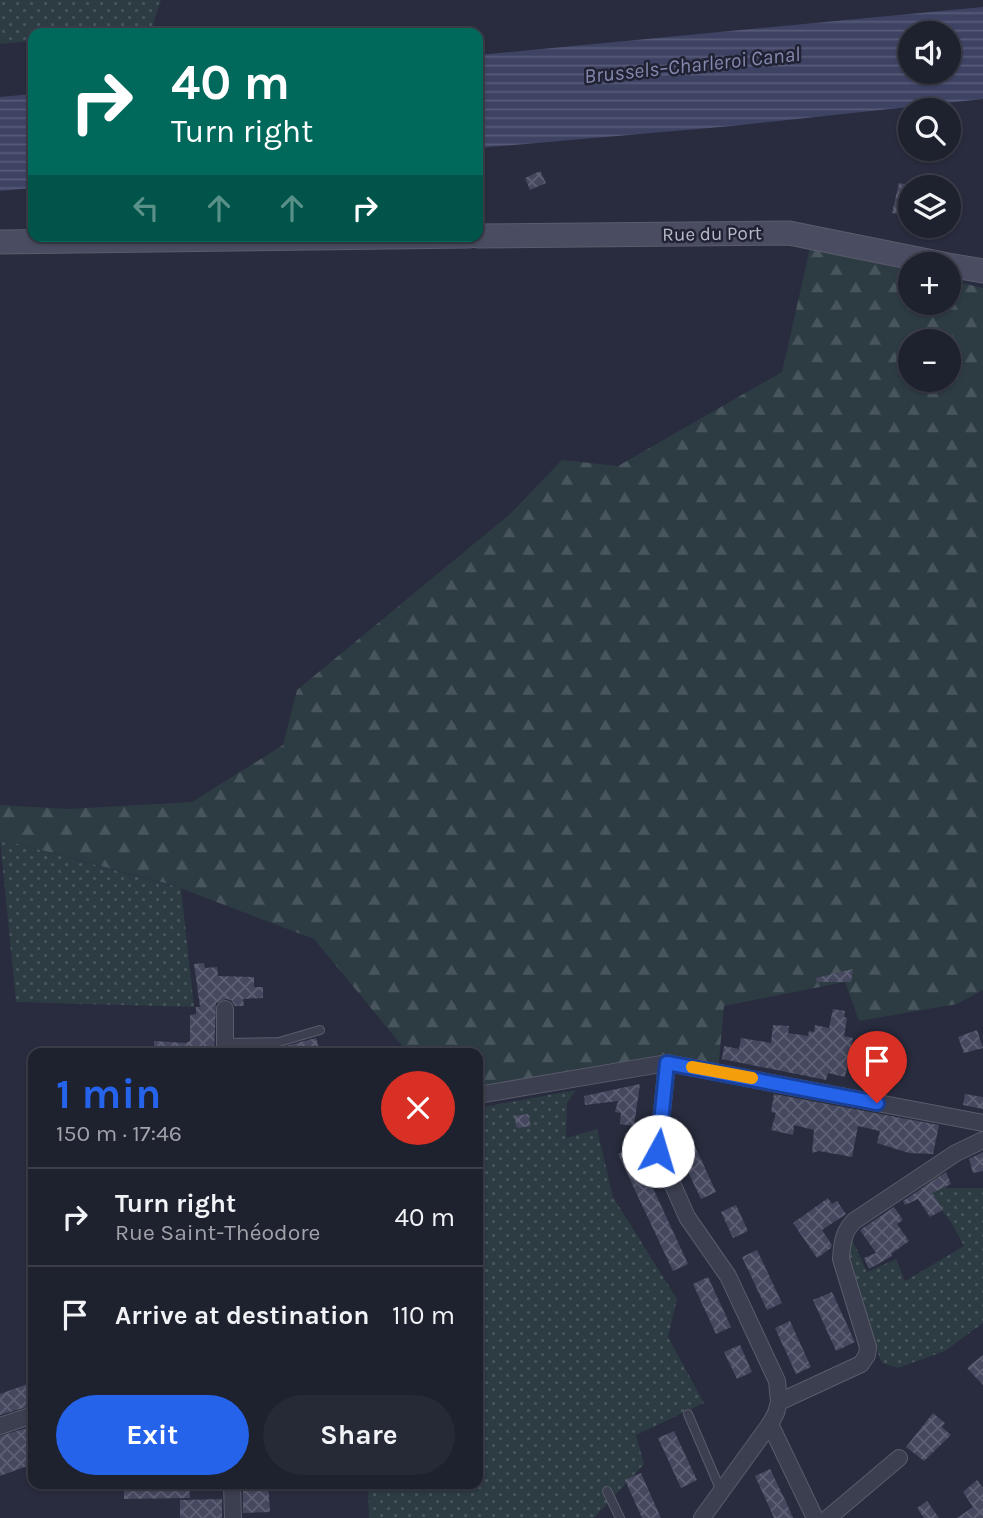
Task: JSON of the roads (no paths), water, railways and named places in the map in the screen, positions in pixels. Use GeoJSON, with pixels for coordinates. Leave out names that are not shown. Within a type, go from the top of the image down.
{"type":"FeatureCollection","features":[{"type":"Feature","properties":{"kind":"main road","name":"Rue du Port"},"geometry":{"type":"LineString","coordinates":[[483,236],[789,233],[898,255]]}},
{"type":"Feature","properties":{"kind":"main road"},"geometry":{"type":"LineString","coordinates":[[0,242],[28,242]]}},
{"type":"Feature","properties":{"kind":"main road"},"geometry":{"type":"LineString","coordinates":[[961,267],[983,271]]}},
{"type":"Feature","properties":{"kind":"street"},"geometry":{"type":"LineString","coordinates":[[225,1009],[225,1048]]}},
{"type":"Feature","properties":{"kind":"street"},"geometry":{"type":"LineString","coordinates":[[483,1094],[667,1063],[983,1124]]}},
{"type":"Feature","properties":{"kind":"street"},"geometry":{"type":"LineString","coordinates":[[667,1063],[658,1151],[687,1217],[728,1276],[777,1381],[779,1402],[770,1424],[702,1518]]}},
{"type":"Feature","properties":{"kind":"street"},"geometry":{"type":"LineString","coordinates":[[779,1402],[861,1364],[867,1355],[866,1339],[841,1259],[846,1229],[956,1153],[983,1140]]}},
{"type":"Feature","properties":{"kind":"street"},"geometry":{"type":"LineString","coordinates":[[0,1426],[28,1417]]}},
{"type":"Feature","properties":{"kind":"street"},"geometry":{"type":"LineString","coordinates":[[770,1424],[815,1518]]}},
{"type":"Feature","properties":{"kind":"street"},"geometry":{"type":"LineString","coordinates":[[828,1518],[899,1458]]}},
{"type":"Feature","properties":{"kind":"street"},"geometry":{"type":"LineString","coordinates":[[232,1489],[233,1518]]}},
{"type":"Feature","properties":{"kind":"lane"},"geometry":{"type":"LineString","coordinates":[[225,1048],[279,1042],[320,1030]]}},
{"type":"Feature","properties":{"kind":"lane"},"geometry":{"type":"LineString","coordinates":[[688,1413],[721,1492]]}},
{"type":"Feature","properties":{"kind":"lane"},"geometry":{"type":"LineString","coordinates":[[607,1491],[620,1518]]}},
{"type":"Feature","properties":{"kind":"water","name":"Brussels–Charleroi Canal"},"geometry":{"type":"Polygon","coordinates":[[[983,7],[983,99],[961,101],[961,98],[898,98],[898,108],[483,148],[483,55],[983,7]]]}},
{"type":"Feature","properties":{"kind":"water"},"geometry":{"type":"Polygon","coordinates":[[[28,94],[28,188],[0,191],[0,97],[28,94]]]}}]}
